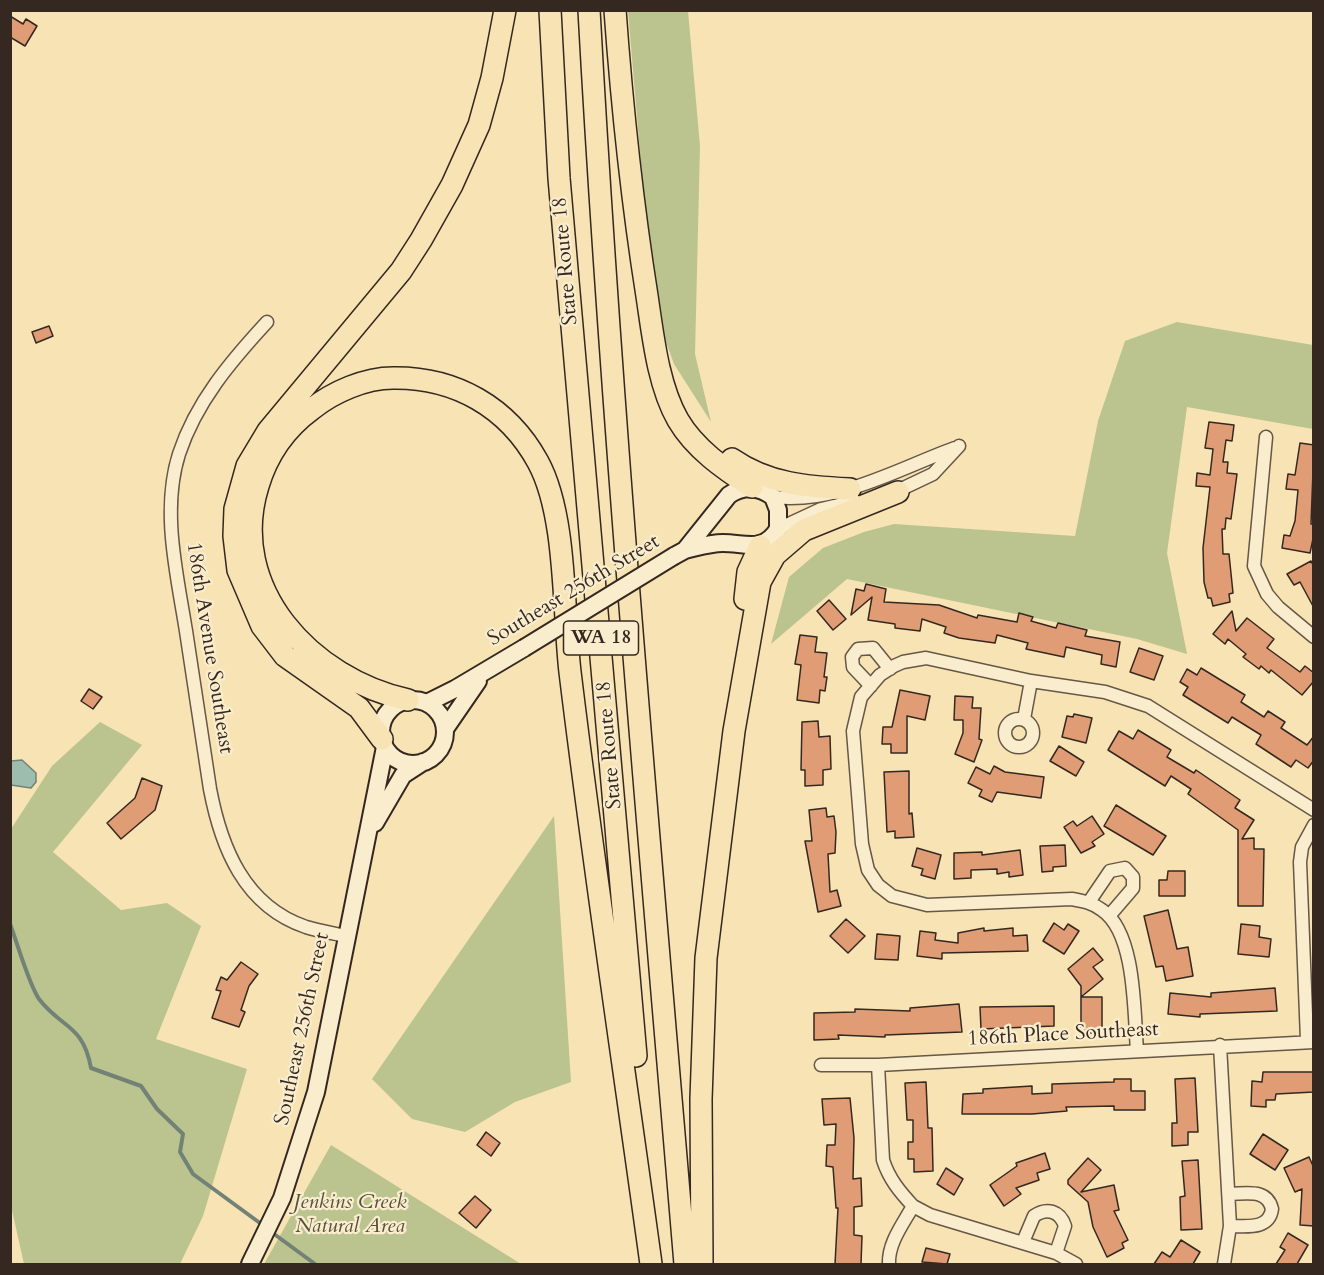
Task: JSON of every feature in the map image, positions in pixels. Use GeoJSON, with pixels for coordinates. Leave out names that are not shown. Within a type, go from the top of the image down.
{"type":"FeatureCollection","features":[{"type":"Feature","properties":{"kind":"highway"},"geometry":{"type":"LineString","coordinates":[[383,743],[359,708],[285,656],[262,626],[242,586],[238,570],[234,536],[235,509],[247,466],[268,430],[401,271],[422,240],[452,185],[479,125],[492,78],[504,10]]}},
{"type":"Feature","properties":{"kind":"highway","name":"State Route 18"},"geometry":{"type":"LineString","coordinates":[[550,10],[559,178],[602,648],[652,1264]]}},
{"type":"Feature","properties":{"kind":"highway","name":"State Route 18"},"geometry":{"type":"LineString","coordinates":[[589,10],[598,172],[632,621],[685,1264]]}},
{"type":"Feature","properties":{"kind":"highway"},"geometry":{"type":"LineString","coordinates":[[615,10],[636,230],[659,361],[667,392],[679,422],[707,454],[752,488]]}},
{"type":"Feature","properties":{"kind":"highway"},"geometry":{"type":"LineString","coordinates":[[659,361],[693,420],[735,461],[757,473],[784,483],[850,489]]}},
{"type":"Feature","properties":{"kind":"highway"},"geometry":{"type":"LineString","coordinates":[[418,701],[361,685],[336,670],[299,640],[278,616],[270,602],[258,574],[249,535],[250,518],[261,474],[285,434],[323,400],[356,385],[391,377],[435,381],[466,392],[487,403],[510,423],[523,439],[538,462],[548,486],[559,550],[570,669],[652,1264]]}},
{"type":"Feature","properties":{"kind":"highway"},"geometry":{"type":"LineString","coordinates":[[702,1264],[701,1099],[706,958],[734,731],[760,582],[775,555],[789,541],[807,529],[898,492]]}},
{"type":"Feature","properties":{"kind":"highway"},"geometry":{"type":"LineString","coordinates":[[734,731],[736,649],[748,572],[760,546]]}},
{"type":"Feature","properties":{"kind":"main road"},"geometry":{"type":"LineString","coordinates":[[752,488],[773,497],[778,510],[777,529],[760,546],[748,547],[724,543],[680,553],[729,495],[741,489],[752,488]]}},
{"type":"Feature","properties":{"kind":"main road","name":"Southeast 256th Street"},"geometry":{"type":"LineString","coordinates":[[418,701],[487,671],[680,553]]}},
{"type":"Feature","properties":{"kind":"main road","name":"Southeast 256th Street"},"geometry":{"type":"LineString","coordinates":[[445,729],[461,702],[487,671]]}},
{"type":"Feature","properties":{"kind":"main road"},"geometry":{"type":"LineString","coordinates":[[418,701],[439,714],[445,729],[439,750],[423,762],[401,761],[383,743],[384,718],[398,703],[418,701]]}},
{"type":"Feature","properties":{"kind":"main road","name":"Southeast 256th Street"},"geometry":{"type":"LineString","coordinates":[[250,1264],[282,1198],[316,1092],[346,936],[370,831],[383,743]]}},
{"type":"Feature","properties":{"kind":"main road","name":"Southeast 256th Street"},"geometry":{"type":"LineString","coordinates":[[370,831],[403,775],[423,762]]}},
{"type":"Feature","properties":{"kind":"street","name":"186th Avenue Southeast"},"geometry":{"type":"LineString","coordinates":[[267,321],[215,382],[192,422],[179,455],[174,480],[172,539],[210,789],[216,822],[226,848],[241,879],[276,911],[306,927],[346,936]]}},
{"type":"Feature","properties":{"kind":"street"},"geometry":{"type":"LineString","coordinates":[[1266,437],[1254,566],[1260,582],[1278,607],[1314,637]]}},
{"type":"Feature","properties":{"kind":"street"},"geometry":{"type":"LineString","coordinates":[[773,497],[808,499],[850,489],[902,471],[959,446],[933,474],[898,492],[820,509],[777,529]]}},
{"type":"Feature","properties":{"kind":"street"},"geometry":{"type":"LineString","coordinates":[[871,686],[853,667],[852,657],[858,649],[873,648],[885,672]]}},
{"type":"Feature","properties":{"kind":"street"},"geometry":{"type":"LineString","coordinates":[[1137,1051],[1128,954],[1106,913],[1089,902],[1072,899],[927,905],[892,896],[878,885],[868,870],[862,844],[853,731],[861,697],[885,672],[903,662],[926,658],[1030,681],[1105,692],[1148,705],[1314,810]]}},
{"type":"Feature","properties":{"kind":"street"},"geometry":{"type":"LineString","coordinates":[[1024,719],[1030,681]]}},
{"type":"Feature","properties":{"kind":"street"},"geometry":{"type":"LineString","coordinates":[[1310,1041],[1300,862],[1302,847],[1314,825]]}},
{"type":"Feature","properties":{"kind":"street"},"geometry":{"type":"LineString","coordinates":[[1089,902],[1110,871],[1125,868],[1133,877],[1133,888],[1106,913]]}},
{"type":"Feature","properties":{"kind":"street","name":"186th Place Southeast"},"geometry":{"type":"LineString","coordinates":[[821,1065],[878,1065],[1310,1041]]}},
{"type":"Feature","properties":{"kind":"street"},"geometry":{"type":"LineString","coordinates":[[1220,1045],[1230,1226],[1224,1264]]}},
{"type":"Feature","properties":{"kind":"street"},"geometry":{"type":"LineString","coordinates":[[878,1065],[883,1160],[887,1173],[913,1206],[930,1215],[1056,1253],[1076,1264]]}},
{"type":"Feature","properties":{"kind":"street"},"geometry":{"type":"LineString","coordinates":[[1229,1194],[1262,1194],[1271,1203],[1272,1209],[1268,1220],[1263,1224],[1230,1226]]}},
{"type":"Feature","properties":{"kind":"street"},"geometry":{"type":"LineString","coordinates":[[890,1264],[889,1254],[894,1239],[913,1206]]}},
{"type":"Feature","properties":{"kind":"street"},"geometry":{"type":"LineString","coordinates":[[1023,1242],[1034,1216],[1046,1210],[1053,1211],[1059,1214],[1065,1226],[1056,1253]]}},
{"type":"Feature","properties":{"kind":"green space"},"geometry":{"type":"Polygon","coordinates":[[[628,11],[688,11],[700,146],[695,354],[711,422],[674,364],[659,323],[649,258],[628,11]]]}},
{"type":"Feature","properties":{"kind":"green space"},"geometry":{"type":"Polygon","coordinates":[[[1177,322],[1313,345],[1313,429],[1187,407],[1167,553],[1187,654],[1137,639],[847,579],[771,644],[789,577],[823,548],[864,532],[894,524],[1075,536],[1098,421],[1125,341],[1177,322]]]}},
{"type":"Feature","properties":{"kind":"green space"},"geometry":{"type":"Polygon","coordinates":[[[100,722],[142,745],[53,852],[121,910],[167,903],[201,926],[156,1039],[247,1069],[203,1216],[180,1264],[24,1264],[11,1206],[11,829],[52,766],[100,722]]]}},
{"type":"Feature","properties":{"kind":"green space"},"geometry":{"type":"Polygon","coordinates":[[[554,816],[571,1082],[515,1102],[465,1132],[412,1119],[372,1079],[554,816]]]}},
{"type":"Feature","properties":{"kind":"green space","name":"Jenkins Creek Natural Area"},"geometry":{"type":"Polygon","coordinates":[[[331,1145],[521,1264],[264,1264],[331,1145]]]}},
{"type":"Feature","properties":{"kind":"shaded area"},"geometry":{"type":"Polygon","coordinates":[[[22,760],[36,773],[36,782],[31,788],[11,785],[11,761],[22,760]]]}},
{"type":"Feature","properties":{"kind":"building"},"geometry":{"type":"Polygon","coordinates":[[[10,16],[23,24],[26,19],[37,26],[25,46],[10,37],[10,16]]]}},
{"type":"Feature","properties":{"kind":"building"},"geometry":{"type":"Polygon","coordinates":[[[49,326],[53,336],[36,343],[32,332],[49,326]]]}},
{"type":"Feature","properties":{"kind":"building"},"geometry":{"type":"Polygon","coordinates":[[[1209,422],[1234,425],[1232,441],[1226,440],[1223,462],[1228,462],[1227,473],[1237,474],[1231,519],[1226,518],[1225,529],[1222,529],[1223,554],[1229,554],[1233,593],[1229,594],[1230,602],[1213,606],[1211,598],[1208,598],[1204,582],[1203,548],[1210,487],[1196,486],[1197,473],[1210,475],[1213,449],[1205,448],[1209,422]]]}},
{"type":"Feature","properties":{"kind":"building"},"geometry":{"type":"Polygon","coordinates":[[[1300,443],[1314,445],[1311,524],[1314,524],[1314,534],[1310,553],[1282,548],[1284,535],[1290,536],[1295,521],[1298,490],[1286,489],[1288,474],[1295,475],[1300,443]]]}},
{"type":"Feature","properties":{"kind":"building"},"geometry":{"type":"Polygon","coordinates":[[[1311,561],[1314,567],[1314,608],[1300,582],[1294,585],[1287,574],[1311,561]]]}},
{"type":"Feature","properties":{"kind":"building"},"geometry":{"type":"Polygon","coordinates":[[[866,584],[886,589],[884,602],[939,605],[977,618],[978,615],[1017,622],[1019,613],[1033,617],[1031,621],[1056,628],[1058,623],[1087,630],[1085,636],[1120,642],[1116,667],[1101,664],[1102,655],[1066,647],[1064,657],[1026,649],[1028,643],[997,635],[995,643],[959,638],[944,633],[946,627],[922,619],[920,631],[895,628],[895,624],[868,620],[872,597],[851,615],[856,589],[864,591],[866,584]]]}},
{"type":"Feature","properties":{"kind":"building"},"geometry":{"type":"Polygon","coordinates":[[[829,600],[846,619],[833,630],[817,611],[829,600]]]}},
{"type":"Feature","properties":{"kind":"building"},"geometry":{"type":"Polygon","coordinates":[[[1232,611],[1236,631],[1247,618],[1274,639],[1267,648],[1300,672],[1305,666],[1314,673],[1314,681],[1302,695],[1271,670],[1269,673],[1261,666],[1259,669],[1243,657],[1246,654],[1228,639],[1225,644],[1213,634],[1232,611]]]}},
{"type":"Feature","properties":{"kind":"building"},"geometry":{"type":"Polygon","coordinates":[[[800,635],[817,637],[815,652],[827,653],[825,691],[820,690],[819,703],[797,700],[801,665],[795,664],[800,635]]]}},
{"type":"Feature","properties":{"kind":"building"},"geometry":{"type":"Polygon","coordinates":[[[1139,648],[1163,656],[1154,680],[1130,672],[1139,648]]]}},
{"type":"Feature","properties":{"kind":"building"},"geometry":{"type":"Polygon","coordinates":[[[1201,668],[1245,695],[1241,702],[1264,717],[1268,711],[1285,722],[1281,728],[1307,745],[1314,736],[1314,760],[1308,768],[1296,760],[1291,767],[1256,744],[1261,735],[1232,717],[1228,723],[1183,695],[1188,687],[1180,682],[1187,669],[1197,675],[1201,668]]]}},
{"type":"Feature","properties":{"kind":"building"},"geometry":{"type":"Polygon","coordinates":[[[89,689],[102,697],[93,709],[81,701],[89,689]]]}},
{"type":"Feature","properties":{"kind":"building"},"geometry":{"type":"Polygon","coordinates":[[[900,690],[930,696],[925,720],[907,716],[907,753],[891,753],[891,744],[882,744],[883,727],[892,727],[900,690]]]}},
{"type":"Feature","properties":{"kind":"building"},"geometry":{"type":"Polygon","coordinates":[[[955,696],[973,697],[972,708],[981,708],[979,739],[982,740],[974,762],[955,754],[963,733],[963,720],[954,720],[955,696]]]}},
{"type":"Feature","properties":{"kind":"building"},"geometry":{"type":"Polygon","coordinates":[[[1074,714],[1092,718],[1086,743],[1062,737],[1067,716],[1073,717],[1074,714]]]}},
{"type":"Feature","properties":{"kind":"building"},"geometry":{"type":"Polygon","coordinates":[[[818,721],[819,737],[830,736],[831,769],[823,770],[823,785],[805,786],[805,770],[801,770],[802,722],[818,721]]]}},
{"type":"Feature","properties":{"kind":"building"},"geometry":{"type":"Polygon","coordinates":[[[1138,730],[1171,750],[1167,757],[1194,773],[1196,770],[1240,800],[1235,808],[1254,820],[1242,839],[1254,838],[1254,849],[1264,849],[1263,906],[1238,906],[1238,830],[1188,794],[1191,789],[1171,776],[1165,786],[1108,750],[1119,731],[1133,739],[1138,730]]]}},
{"type":"Feature","properties":{"kind":"building"},"geometry":{"type":"Polygon","coordinates":[[[1059,746],[1084,762],[1076,776],[1050,761],[1059,746]]]}},
{"type":"Feature","properties":{"kind":"building"},"geometry":{"type":"Polygon","coordinates":[[[994,766],[1005,772],[1044,777],[1041,798],[997,792],[992,802],[979,796],[982,790],[968,783],[976,767],[990,774],[994,766]]]}},
{"type":"Feature","properties":{"kind":"building"},"geometry":{"type":"Polygon","coordinates":[[[909,771],[909,814],[912,813],[914,837],[895,838],[895,831],[887,832],[884,772],[909,771]]]}},
{"type":"Feature","properties":{"kind":"building"},"geometry":{"type":"Polygon","coordinates":[[[142,778],[162,786],[155,810],[121,839],[107,823],[135,798],[142,778]]]}},
{"type":"Feature","properties":{"kind":"building"},"geometry":{"type":"Polygon","coordinates":[[[1116,805],[1166,836],[1153,855],[1104,826],[1116,805]]]}},
{"type":"Feature","properties":{"kind":"building"},"geometry":{"type":"Polygon","coordinates":[[[826,808],[827,817],[834,816],[836,832],[835,853],[828,854],[830,892],[837,890],[841,906],[818,912],[805,841],[812,841],[809,810],[826,808]]]}},
{"type":"Feature","properties":{"kind":"building"},"geometry":{"type":"Polygon","coordinates":[[[1092,816],[1104,834],[1092,842],[1095,846],[1081,853],[1064,827],[1073,821],[1077,826],[1092,816]]]}},
{"type":"Feature","properties":{"kind":"building"},"geometry":{"type":"Polygon","coordinates":[[[1065,845],[1066,866],[1053,867],[1053,871],[1042,872],[1040,846],[1065,845]]]}},
{"type":"Feature","properties":{"kind":"building"},"geometry":{"type":"Polygon","coordinates":[[[917,848],[941,855],[935,879],[921,875],[923,869],[912,866],[917,848]]]}},
{"type":"Feature","properties":{"kind":"building"},"geometry":{"type":"Polygon","coordinates":[[[1020,850],[1023,875],[1009,877],[1009,872],[997,874],[997,869],[971,870],[971,878],[954,879],[954,853],[982,852],[982,855],[1020,850]]]}},
{"type":"Feature","properties":{"kind":"building"},"geometry":{"type":"Polygon","coordinates":[[[1168,871],[1185,871],[1185,896],[1159,896],[1159,880],[1167,880],[1168,871]]]}},
{"type":"Feature","properties":{"kind":"building"},"geometry":{"type":"Polygon","coordinates":[[[1168,910],[1177,949],[1188,947],[1193,976],[1166,981],[1163,966],[1156,967],[1144,916],[1168,910]]]}},
{"type":"Feature","properties":{"kind":"building"},"geometry":{"type":"Polygon","coordinates":[[[846,919],[865,936],[848,953],[830,936],[846,919]]]}},
{"type":"Feature","properties":{"kind":"building"},"geometry":{"type":"Polygon","coordinates":[[[1054,923],[1064,930],[1068,924],[1079,931],[1064,954],[1043,941],[1054,923]]]}},
{"type":"Feature","properties":{"kind":"building"},"geometry":{"type":"Polygon","coordinates":[[[1241,924],[1260,926],[1259,937],[1271,939],[1269,957],[1238,954],[1241,924]]]}},
{"type":"Feature","properties":{"kind":"building"},"geometry":{"type":"Polygon","coordinates":[[[984,928],[984,931],[1013,928],[1013,936],[1027,935],[1028,951],[942,953],[942,959],[917,956],[920,931],[936,933],[935,940],[958,943],[958,933],[984,928]]]}},
{"type":"Feature","properties":{"kind":"building"},"geometry":{"type":"Polygon","coordinates":[[[877,934],[900,936],[898,960],[875,959],[877,934]]]}},
{"type":"Feature","properties":{"kind":"building"},"geometry":{"type":"Polygon","coordinates":[[[1093,948],[1103,960],[1093,967],[1103,979],[1081,997],[1081,986],[1068,969],[1093,948]]]}},
{"type":"Feature","properties":{"kind":"building"},"geometry":{"type":"Polygon","coordinates":[[[241,962],[258,974],[249,986],[241,1010],[245,1012],[239,1027],[212,1018],[221,991],[216,990],[221,977],[227,980],[241,962]]]}},
{"type":"Feature","properties":{"kind":"building"},"geometry":{"type":"Polygon","coordinates":[[[1275,988],[1277,1011],[1200,1014],[1200,1017],[1168,1014],[1170,993],[1211,997],[1211,993],[1275,988]]]}},
{"type":"Feature","properties":{"kind":"building"},"geometry":{"type":"Polygon","coordinates":[[[1081,997],[1102,997],[1102,1033],[1081,1033],[1081,997]]]}},
{"type":"Feature","properties":{"kind":"building"},"geometry":{"type":"Polygon","coordinates":[[[959,1004],[962,1032],[885,1035],[885,1037],[838,1035],[839,1039],[814,1040],[814,1013],[855,1012],[855,1009],[910,1011],[910,1008],[959,1004]]]}},
{"type":"Feature","properties":{"kind":"building"},"geometry":{"type":"Polygon","coordinates":[[[1054,1006],[1054,1026],[981,1029],[980,1007],[1054,1006]]]}},
{"type":"Feature","properties":{"kind":"building"},"geometry":{"type":"Polygon","coordinates":[[[1263,1072],[1314,1072],[1314,1092],[1276,1094],[1275,1100],[1266,1100],[1266,1107],[1251,1106],[1252,1081],[1262,1082],[1263,1072]]]}},
{"type":"Feature","properties":{"kind":"building"},"geometry":{"type":"Polygon","coordinates":[[[1195,1078],[1198,1132],[1188,1132],[1188,1145],[1172,1146],[1172,1123],[1177,1123],[1175,1079],[1195,1078]]]}},
{"type":"Feature","properties":{"kind":"building"},"geometry":{"type":"Polygon","coordinates":[[[1114,1079],[1131,1079],[1131,1091],[1145,1091],[1145,1110],[1114,1110],[1114,1106],[1066,1107],[1067,1111],[1032,1114],[962,1114],[963,1094],[983,1093],[983,1089],[1032,1086],[1032,1094],[1052,1093],[1052,1084],[1114,1082],[1114,1079]]]}},
{"type":"Feature","properties":{"kind":"building"},"geometry":{"type":"Polygon","coordinates":[[[926,1082],[928,1128],[932,1128],[933,1171],[914,1172],[914,1159],[908,1159],[908,1142],[913,1142],[913,1120],[907,1120],[905,1083],[926,1082]]]}},
{"type":"Feature","properties":{"kind":"building"},"geometry":{"type":"Polygon","coordinates":[[[850,1098],[854,1138],[853,1179],[861,1178],[862,1206],[854,1207],[854,1235],[862,1236],[861,1264],[835,1264],[838,1208],[836,1208],[833,1167],[826,1166],[827,1145],[835,1145],[836,1124],[824,1125],[822,1099],[850,1098]]]}},
{"type":"Feature","properties":{"kind":"building"},"geometry":{"type":"Polygon","coordinates":[[[486,1132],[500,1143],[491,1156],[477,1145],[486,1132]]]}},
{"type":"Feature","properties":{"kind":"building"},"geometry":{"type":"Polygon","coordinates":[[[1263,1134],[1288,1150],[1275,1170],[1250,1154],[1263,1134]]]}},
{"type":"Feature","properties":{"kind":"building"},"geometry":{"type":"Polygon","coordinates":[[[1045,1153],[1050,1169],[1037,1173],[1039,1180],[1016,1188],[1021,1194],[1004,1206],[990,1185],[1017,1166],[1016,1163],[1045,1153]]]}},
{"type":"Feature","properties":{"kind":"building"},"geometry":{"type":"Polygon","coordinates":[[[1309,1157],[1314,1168],[1314,1226],[1300,1225],[1302,1189],[1295,1192],[1284,1168],[1309,1157]]]}},
{"type":"Feature","properties":{"kind":"building"},"geometry":{"type":"Polygon","coordinates":[[[1088,1158],[1101,1170],[1081,1192],[1114,1185],[1119,1210],[1114,1211],[1128,1240],[1122,1243],[1124,1248],[1107,1257],[1093,1227],[1088,1202],[1068,1184],[1068,1180],[1088,1158]]]}},
{"type":"Feature","properties":{"kind":"building"},"geometry":{"type":"Polygon","coordinates":[[[1198,1160],[1202,1229],[1181,1230],[1180,1197],[1185,1196],[1182,1161],[1198,1160]]]}},
{"type":"Feature","properties":{"kind":"building"},"geometry":{"type":"Polygon","coordinates":[[[946,1168],[963,1179],[954,1195],[937,1184],[946,1168]]]}},
{"type":"Feature","properties":{"kind":"building"},"geometry":{"type":"Polygon","coordinates":[[[475,1196],[491,1210],[476,1228],[459,1213],[475,1196]]]}},
{"type":"Feature","properties":{"kind":"building"},"geometry":{"type":"Polygon","coordinates":[[[1288,1233],[1308,1245],[1297,1264],[1276,1264],[1285,1250],[1280,1247],[1288,1233]]]}},
{"type":"Feature","properties":{"kind":"building"},"geometry":{"type":"Polygon","coordinates":[[[1181,1240],[1200,1252],[1193,1264],[1154,1264],[1162,1252],[1170,1257],[1181,1240]]]}},
{"type":"Feature","properties":{"kind":"building"},"geometry":{"type":"Polygon","coordinates":[[[926,1248],[950,1254],[947,1264],[922,1262],[926,1248]]]}},
{"type":"Feature","properties":{"kind":"waterway"},"geometry":{"type":"LineString","coordinates":[[10,924],[35,992],[48,1009],[71,1028],[83,1043],[91,1068],[141,1086],[157,1109],[183,1134],[180,1152],[193,1174],[264,1226]]}},
{"type":"Feature","properties":{"kind":"waterway"},"geometry":{"type":"LineString","coordinates":[[270,1231],[315,1264]]}}]}
